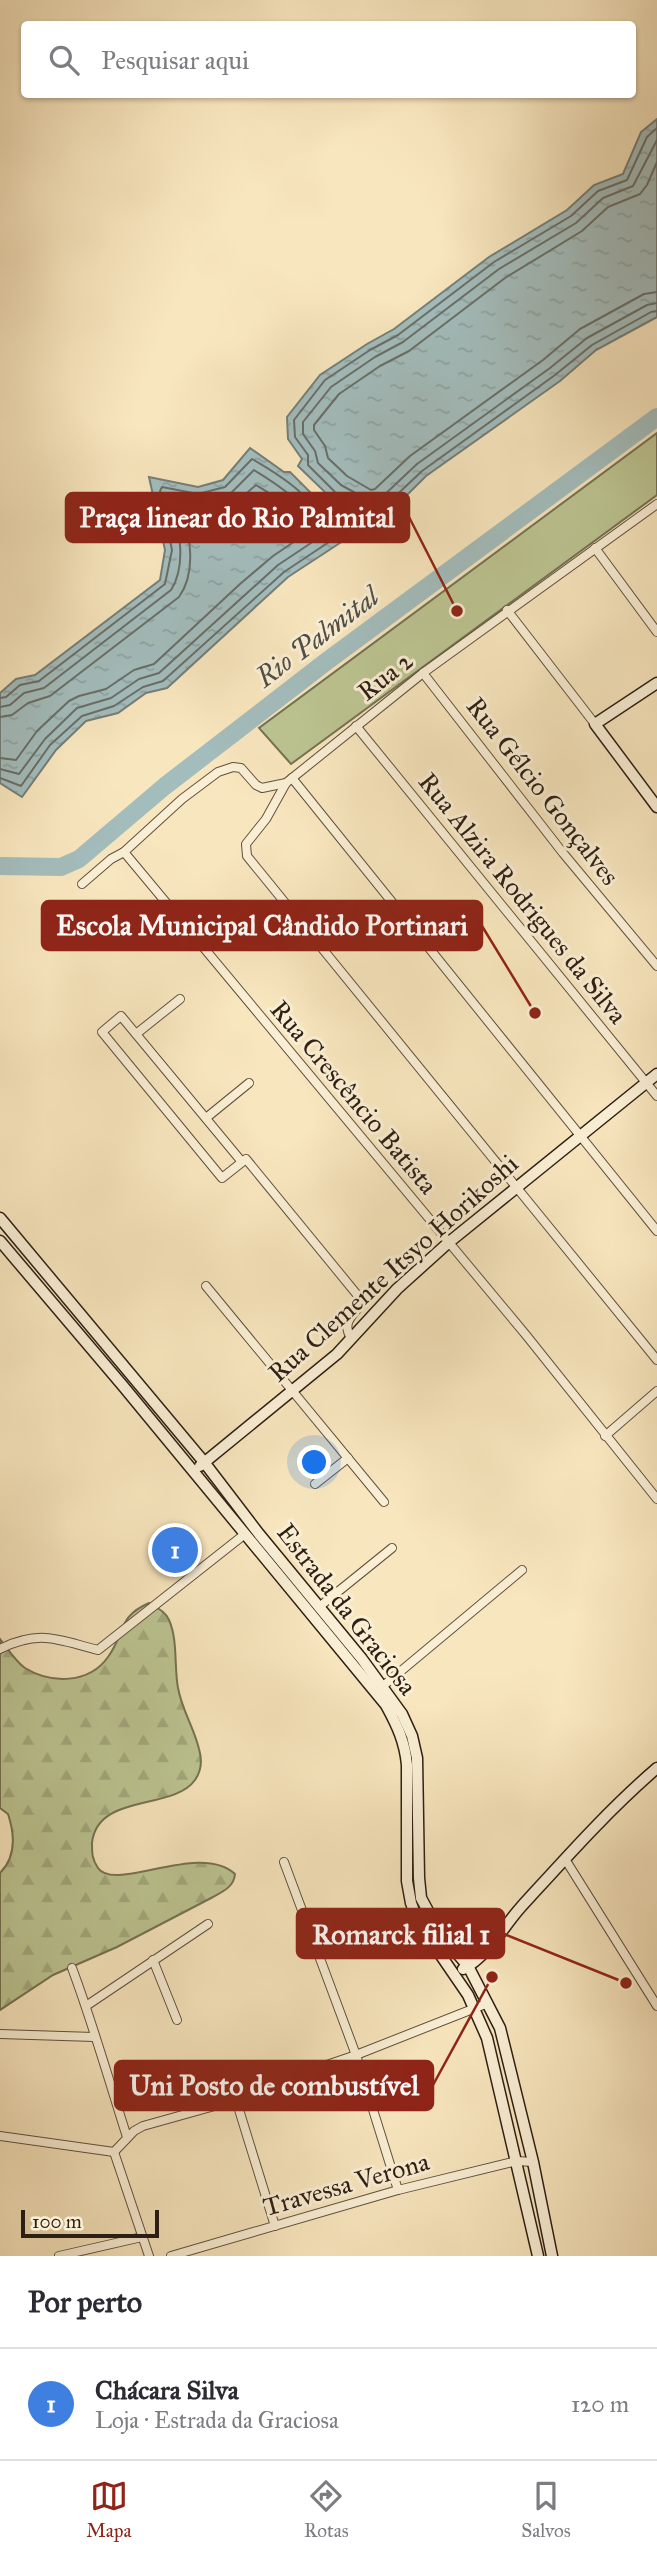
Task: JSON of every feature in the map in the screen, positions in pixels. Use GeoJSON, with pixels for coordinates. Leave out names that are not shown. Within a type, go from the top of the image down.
{"type":"FeatureCollection","features":[{"type":"Feature","properties":{"kind":"main road"},"geometry":{"type":"LineString","coordinates":[[657,683],[594,724],[657,807]]}},
{"type":"Feature","properties":{"kind":"main road","name":"Rua Clemente Itsyo Horikoshi"},"geometry":{"type":"LineString","coordinates":[[194,1472],[337,1354],[397,1289],[448,1243],[657,1074]]}},
{"type":"Feature","properties":{"kind":"main road","name":"Estrada da Graciosa"},"geometry":{"type":"LineString","coordinates":[[0,1218],[204,1462],[383,1686],[407,1725],[417,1758],[421,1898],[441,1935],[468,1966],[500,2028],[533,2162],[552,2256]]}},
{"type":"Feature","properties":{"kind":"main road","name":"Estrada da Graciosa"},"geometry":{"type":"LineString","coordinates":[[0,1241],[386,1705],[398,1726],[405,1746],[407,1765],[407,1881],[411,1903],[418,1922],[454,1973],[488,2038],[538,2256]]}},
{"type":"Feature","properties":{"kind":"main road"},"geometry":{"type":"LineString","coordinates":[[454,1973],[477,1961],[565,1859],[655,1773]]}},
{"type":"Feature","properties":{"kind":"street","name":"Rua 2"},"geometry":{"type":"LineString","coordinates":[[289,780],[507,610],[657,504]]}},
{"type":"Feature","properties":{"kind":"street"},"geometry":{"type":"LineString","coordinates":[[595,548],[657,632]]}},
{"type":"Feature","properties":{"kind":"street"},"geometry":{"type":"LineString","coordinates":[[507,610],[594,724]]}},
{"type":"Feature","properties":{"kind":"street","name":"Rua Gélcio Gonçalves"},"geometry":{"type":"LineString","coordinates":[[423,673],[563,853],[657,966]]}},
{"type":"Feature","properties":{"kind":"street","name":"Rua Alzira Rodrigues da Silva"},"geometry":{"type":"LineString","coordinates":[[356,726],[657,1096]]}},
{"type":"Feature","properties":{"kind":"street"},"geometry":{"type":"LineString","coordinates":[[82,884],[111,859],[124,852],[182,799],[225,768],[241,768],[262,788],[289,780]]}},
{"type":"Feature","properties":{"kind":"street"},"geometry":{"type":"LineString","coordinates":[[289,780],[657,1231]]}},
{"type":"Feature","properties":{"kind":"street"},"geometry":{"type":"LineString","coordinates":[[289,780],[266,819],[246,844],[247,856],[657,1360]]}},
{"type":"Feature","properties":{"kind":"street","name":"Rua Crescêncio Batista"},"geometry":{"type":"LineString","coordinates":[[124,852],[526,1335],[657,1499]]}},
{"type":"Feature","properties":{"kind":"street"},"geometry":{"type":"LineString","coordinates":[[136,1034],[180,999]]}},
{"type":"Feature","properties":{"kind":"street"},"geometry":{"type":"LineString","coordinates":[[242,1162],[121,1016],[102,1032],[222,1178],[246,1159],[359,1297],[361,1305],[348,1322],[347,1330],[351,1338]]}},
{"type":"Feature","properties":{"kind":"street"},"geometry":{"type":"LineString","coordinates":[[206,1118],[249,1083]]}},
{"type":"Feature","properties":{"kind":"street"},"geometry":{"type":"LineString","coordinates":[[206,1286],[384,1502]]}},
{"type":"Feature","properties":{"kind":"street"},"geometry":{"type":"LineString","coordinates":[[605,1436],[657,1391]]}},
{"type":"Feature","properties":{"kind":"street"},"geometry":{"type":"LineString","coordinates":[[315,1484],[348,1458]]}},
{"type":"Feature","properties":{"kind":"street"},"geometry":{"type":"LineString","coordinates":[[0,1649],[29,1637],[44,1637],[99,1650],[245,1534]]}},
{"type":"Feature","properties":{"kind":"street"},"geometry":{"type":"LineString","coordinates":[[319,1607],[392,1548]]}},
{"type":"Feature","properties":{"kind":"street"},"geometry":{"type":"LineString","coordinates":[[383,1686],[522,1570]]}},
{"type":"Feature","properties":{"kind":"street"},"geometry":{"type":"LineString","coordinates":[[565,1859],[657,2006]]}},
{"type":"Feature","properties":{"kind":"street"},"geometry":{"type":"LineString","coordinates":[[284,1862],[356,2055],[398,2190]]}},
{"type":"Feature","properties":{"kind":"street"},"geometry":{"type":"LineString","coordinates":[[86,2006],[208,1924]]}},
{"type":"Feature","properties":{"kind":"street"},"geometry":{"type":"LineString","coordinates":[[153,1960],[177,2020]]}},
{"type":"Feature","properties":{"kind":"street"},"geometry":{"type":"LineString","coordinates":[[72,1968],[127,2137]]}},
{"type":"Feature","properties":{"kind":"street"},"geometry":{"type":"LineString","coordinates":[[114,2152],[127,2137],[143,2126],[236,2100],[488,2003]]}},
{"type":"Feature","properties":{"kind":"street"},"geometry":{"type":"LineString","coordinates":[[0,2034],[94,2037]]}},
{"type":"Feature","properties":{"kind":"street"},"geometry":{"type":"LineString","coordinates":[[236,2100],[275,2226]]}},
{"type":"Feature","properties":{"kind":"street"},"geometry":{"type":"LineString","coordinates":[[0,2136],[114,2152]]}},
{"type":"Feature","properties":{"kind":"street"},"geometry":{"type":"LineString","coordinates":[[114,2152],[149,2256]]}},
{"type":"Feature","properties":{"kind":"street","name":"Travessa Verona"},"geometry":{"type":"LineString","coordinates":[[171,2256],[398,2190],[517,2161],[533,2162]]}},
{"type":"Feature","properties":{"kind":"street"},"geometry":{"type":"LineString","coordinates":[[59,2256],[142,2236]]}},
{"type":"Feature","properties":{"kind":"green space"},"geometry":{"type":"Polygon","coordinates":[[[657,433],[657,495],[291,764],[259,728],[657,433]]]}},
{"type":"Feature","properties":{"kind":"green space"},"geometry":{"type":"Polygon","coordinates":[[[149,1603],[165,1614],[172,1628],[178,1688],[199,1749],[200,1768],[195,1780],[184,1790],[121,1809],[107,1816],[97,1827],[92,1843],[93,1859],[98,1868],[107,1874],[122,1875],[201,1863],[220,1865],[235,1874],[234,1879],[230,1886],[220,1893],[117,1947],[53,1975],[0,2010],[0,1873],[9,1860],[13,1838],[8,1814],[0,1808],[0,1639],[18,1662],[35,1673],[58,1679],[80,1677],[100,1666],[114,1648],[127,1620],[139,1608],[149,1603]]]}},
{"type":"Feature","properties":{"kind":"water"},"geometry":{"type":"Polygon","coordinates":[[[657,119],[657,317],[596,350],[560,381],[426,476],[390,512],[370,519],[331,498],[298,466],[302,459],[288,439],[287,417],[320,375],[394,329],[489,257],[567,210],[594,185],[623,174],[641,132],[657,119]]]}},
{"type":"Feature","properties":{"kind":"water"},"geometry":{"type":"Polygon","coordinates":[[[250,448],[284,472],[290,472],[325,507],[343,541],[288,577],[167,688],[146,693],[118,713],[86,721],[56,750],[22,797],[0,783],[0,693],[16,679],[35,675],[160,580],[165,550],[149,477],[198,487],[223,480],[250,448]]]}},
{"type":"Feature","properties":{"kind":"waterway","name":"Rio Palmital"},"geometry":{"type":"LineString","coordinates":[[0,866],[61,867],[79,859],[165,786],[327,661],[657,417]]}},
{"type":"Feature","properties":{"kind":"place","name":"Praça linear do Rio Palmital"},"geometry":{"type":"Point","coordinates":[457,611]}},
{"type":"Feature","properties":{"kind":"place","name":"Escola Municipal Cândido Portinari"},"geometry":{"type":"Point","coordinates":[535,1013]}},
{"type":"Feature","properties":{"kind":"place","name":"Chácara Silva"},"geometry":{"type":"Point","coordinates":[175,1550]}},
{"type":"Feature","properties":{"kind":"place","name":"Uni Posto de combustível"},"geometry":{"type":"Point","coordinates":[492,1977]}},
{"type":"Feature","properties":{"kind":"place","name":"Romarck filial 1"},"geometry":{"type":"Point","coordinates":[626,1983]}}]}
